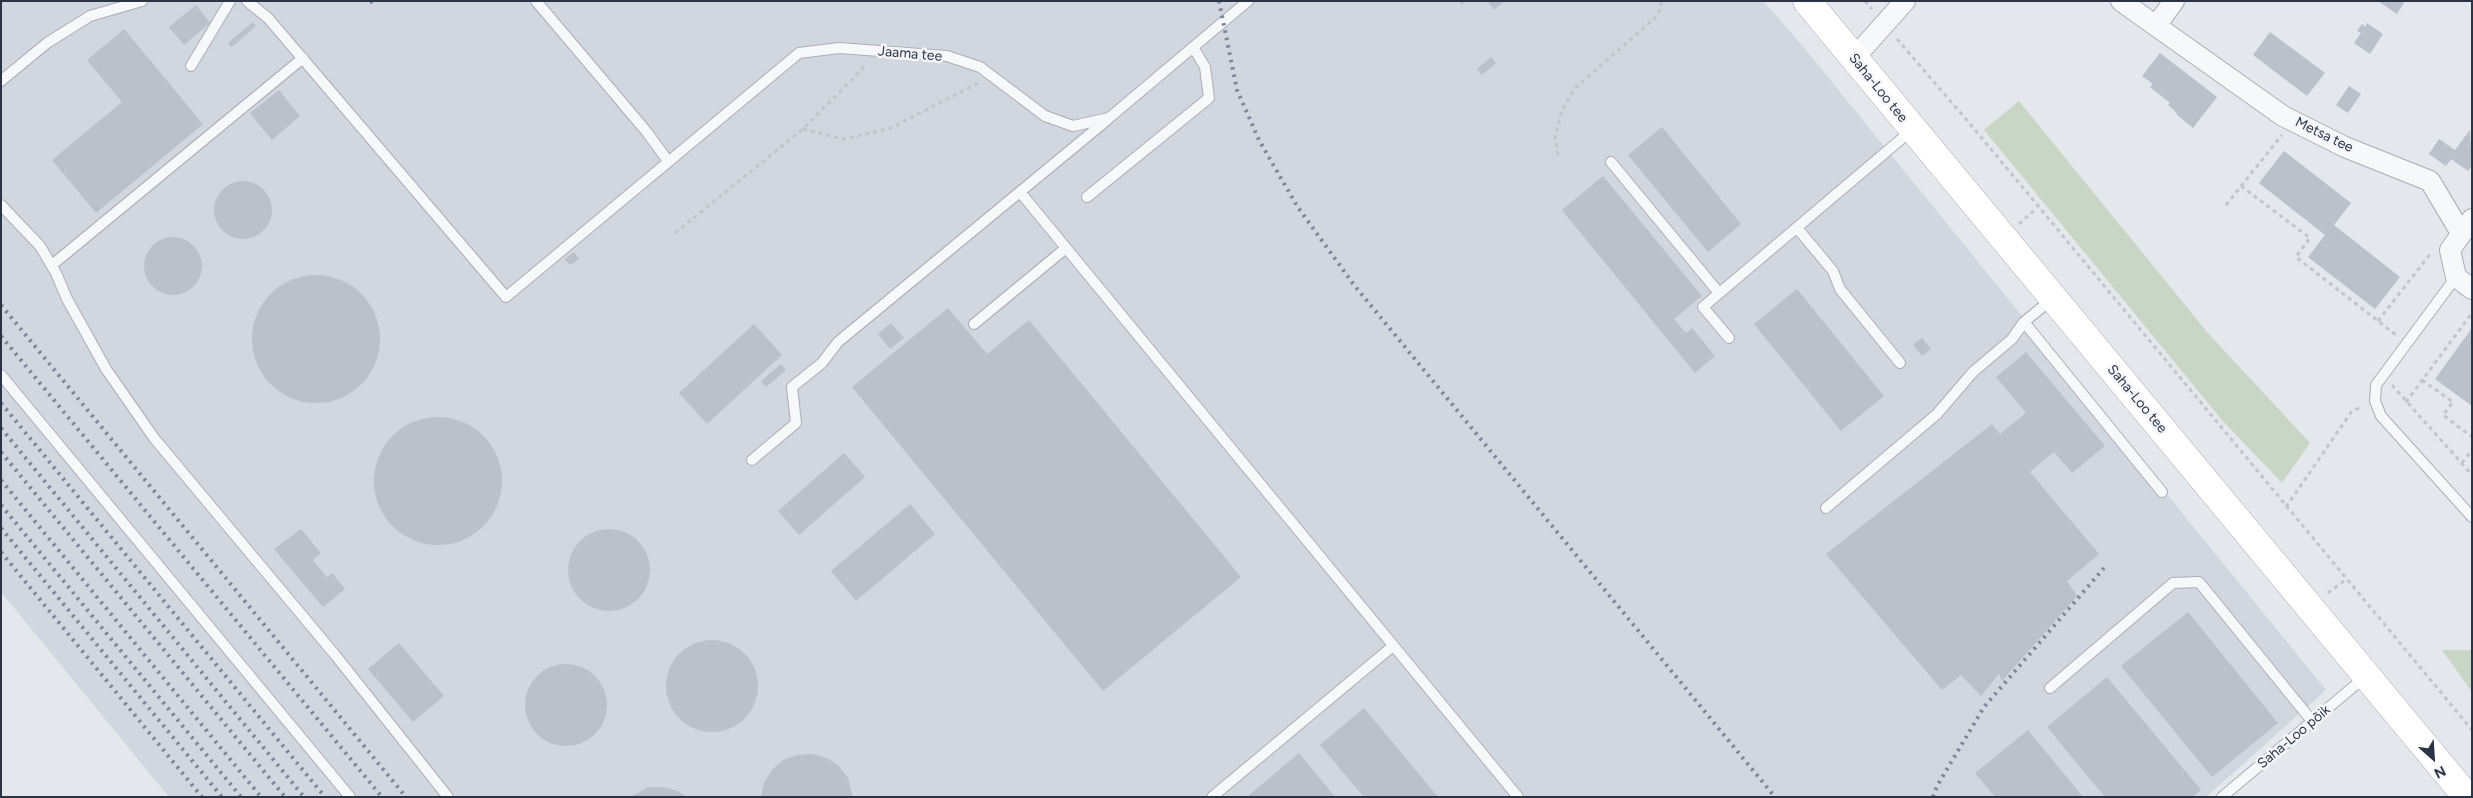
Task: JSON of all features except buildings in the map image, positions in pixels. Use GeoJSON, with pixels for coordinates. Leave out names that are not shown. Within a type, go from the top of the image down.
{"type":"FeatureCollection","features":[{"type":"Feature","properties":{"kind":"main road","name":"Saha-Loo tee"},"geometry":{"type":"LineString","coordinates":[[1807,1],[1912,130],[2467,797]]}},
{"type":"Feature","properties":{"kind":"street"},"geometry":{"type":"LineString","coordinates":[[1854,58],[1905,1]]}},
{"type":"Feature","properties":{"kind":"street","name":"Metsa tee"},"geometry":{"type":"LineString","coordinates":[[2121,1],[2283,116],[2345,147],[2430,181],[2466,226],[2450,250]]}},
{"type":"Feature","properties":{"kind":"street"},"geometry":{"type":"LineString","coordinates":[[2156,26],[2174,1]]}},
{"type":"Feature","properties":{"kind":"street"},"geometry":{"type":"LineString","coordinates":[[2450,250],[2464,283]]}},
{"type":"Feature","properties":{"kind":"lane"},"geometry":{"type":"LineString","coordinates":[[1,81],[47,43],[90,16],[142,1]]}},
{"type":"Feature","properties":{"kind":"lane"},"geometry":{"type":"LineString","coordinates":[[191,66],[230,1]]}},
{"type":"Feature","properties":{"kind":"lane"},"geometry":{"type":"LineString","coordinates":[[52,265],[303,58],[268,18],[247,1]]}},
{"type":"Feature","properties":{"kind":"lane"},"geometry":{"type":"LineString","coordinates":[[536,1],[646,131],[668,161]]}},
{"type":"Feature","properties":{"kind":"lane","name":"Jaama tee"},"geometry":{"type":"LineString","coordinates":[[303,58],[506,297],[799,53],[839,48],[947,56],[980,67],[1044,116],[1072,126],[1109,118],[1248,1]]}},
{"type":"Feature","properties":{"kind":"lane"},"geometry":{"type":"LineString","coordinates":[[1087,197],[1209,98],[1205,67],[1193,47]]}},
{"type":"Feature","properties":{"kind":"lane"},"geometry":{"type":"LineString","coordinates":[[752,460],[796,423],[792,387],[822,363],[838,342],[1109,118]]}},
{"type":"Feature","properties":{"kind":"lane"},"geometry":{"type":"LineString","coordinates":[[1729,338],[1703,307],[1912,130]]}},
{"type":"Feature","properties":{"kind":"lane"},"geometry":{"type":"LineString","coordinates":[[1611,162],[1719,293]]}},
{"type":"Feature","properties":{"kind":"lane"},"geometry":{"type":"LineString","coordinates":[[1020,192],[1518,797]]}},
{"type":"Feature","properties":{"kind":"lane"},"geometry":{"type":"LineString","coordinates":[[1,205],[40,246],[52,265],[67,299],[106,369],[154,438],[336,656],[448,797]]}},
{"type":"Feature","properties":{"kind":"lane"},"geometry":{"type":"LineString","coordinates":[[1797,228],[1833,272],[1840,289],[1900,363]]}},
{"type":"Feature","properties":{"kind":"lane"},"geometry":{"type":"LineString","coordinates":[[974,324],[1066,248]]}},
{"type":"Feature","properties":{"kind":"lane"},"geometry":{"type":"LineString","coordinates":[[2464,283],[2407,343],[2376,385],[2375,401],[2381,416],[2472,517]]}},
{"type":"Feature","properties":{"kind":"lane"},"geometry":{"type":"LineString","coordinates":[[1826,508],[1937,414],[1973,372],[2012,339],[2024,322],[2053,298]]}},
{"type":"Feature","properties":{"kind":"lane"},"geometry":{"type":"LineString","coordinates":[[2024,322],[2162,492]]}},
{"type":"Feature","properties":{"kind":"lane"},"geometry":{"type":"LineString","coordinates":[[1,375],[350,797]]}},
{"type":"Feature","properties":{"kind":"lane"},"geometry":{"type":"LineString","coordinates":[[2050,688],[2173,583],[2199,582],[2312,721]]}},
{"type":"Feature","properties":{"kind":"lane"},"geometry":{"type":"LineString","coordinates":[[1212,797],[1393,646]]}},
{"type":"Feature","properties":{"kind":"lane","name":"Saha-Loo põik"},"geometry":{"type":"LineString","coordinates":[[2222,797],[2366,676]]}},
{"type":"Feature","properties":{"kind":"path"},"geometry":{"type":"LineString","coordinates":[[1461,1],[1464,5]]}},
{"type":"Feature","properties":{"kind":"path"},"geometry":{"type":"LineString","coordinates":[[1558,155],[1554,137],[1562,110],[1574,89],[1655,18],[1660,10],[1661,1]]}},
{"type":"Feature","properties":{"kind":"path"},"geometry":{"type":"LineString","coordinates":[[1865,1],[1971,125],[2472,730]]}},
{"type":"Feature","properties":{"kind":"path"},"geometry":{"type":"LineString","coordinates":[[675,233],[803,129],[880,51]]}},
{"type":"Feature","properties":{"kind":"path"},"geometry":{"type":"LineString","coordinates":[[803,129],[844,139],[891,128],[991,76]]}},
{"type":"Feature","properties":{"kind":"path"},"geometry":{"type":"LineString","coordinates":[[2226,205],[2284,131]]}},
{"type":"Feature","properties":{"kind":"path"},"geometry":{"type":"LineString","coordinates":[[2241,186],[2310,238],[2296,257],[2407,343]]}},
{"type":"Feature","properties":{"kind":"path"},"geometry":{"type":"LineString","coordinates":[[2378,321],[2436,246],[2450,250]]}},
{"type":"Feature","properties":{"kind":"path"},"geometry":{"type":"LineString","coordinates":[[2406,402],[2472,313]]}},
{"type":"Feature","properties":{"kind":"path"},"geometry":{"type":"LineString","coordinates":[[2383,376],[2472,475]]}},
{"type":"Feature","properties":{"kind":"path"},"geometry":{"type":"LineString","coordinates":[[2422,380],[2453,402],[2443,415],[2472,438]]}},
{"type":"Feature","properties":{"kind":"path"},"geometry":{"type":"LineString","coordinates":[[2286,507],[2352,411],[2375,401]]}},
{"type":"Feature","properties":{"kind":"path"},"geometry":{"type":"LineString","coordinates":[[2462,464],[2472,450]]}},
{"type":"Feature","properties":{"kind":"shaded area"},"geometry":{"type":"Polygon","coordinates":[[[1,1],[1763,1],[1801,44],[2326,690],[2206,797],[169,797],[1,592],[1,1]]]}},
{"type":"Feature","properties":{"kind":"green space"},"geometry":{"type":"Polygon","coordinates":[[[2019,101],[2207,332],[2310,443],[2282,483],[2222,420],[1984,130],[2019,101]]]}},
{"type":"Feature","properties":{"kind":"green space"},"geometry":{"type":"Polygon","coordinates":[[[2442,650],[2472,650],[2472,692],[2442,650]]]}},
{"type":"Feature","properties":{"kind":"railway"},"geometry":{"type":"LineString","coordinates":[[1219,1],[1237,90],[1259,140],[1297,206],[1354,285],[1775,797]]}},
{"type":"Feature","properties":{"kind":"railway"},"geometry":{"type":"LineString","coordinates":[[1,305],[406,797]]}},
{"type":"Feature","properties":{"kind":"railway"},"geometry":{"type":"LineString","coordinates":[[1,336],[382,797]]}},
{"type":"Feature","properties":{"kind":"railway"},"geometry":{"type":"LineString","coordinates":[[1,403],[325,797]]}},
{"type":"Feature","properties":{"kind":"railway"},"geometry":{"type":"LineString","coordinates":[[1,428],[304,797]]}},
{"type":"Feature","properties":{"kind":"railway"},"geometry":{"type":"LineString","coordinates":[[1,452],[285,797]]}},
{"type":"Feature","properties":{"kind":"railway"},"geometry":{"type":"LineString","coordinates":[[1,480],[261,797]]}},
{"type":"Feature","properties":{"kind":"railway"},"geometry":{"type":"LineString","coordinates":[[1,505],[241,797]]}},
{"type":"Feature","properties":{"kind":"railway"},"geometry":{"type":"LineString","coordinates":[[1,528],[222,797]]}},
{"type":"Feature","properties":{"kind":"railway"},"geometry":{"type":"LineString","coordinates":[[1,552],[202,797]]}},
{"type":"Feature","properties":{"kind":"railway"},"geometry":{"type":"LineString","coordinates":[[1933,797],[1937,786],[1984,707],[2104,568]]}}]}
